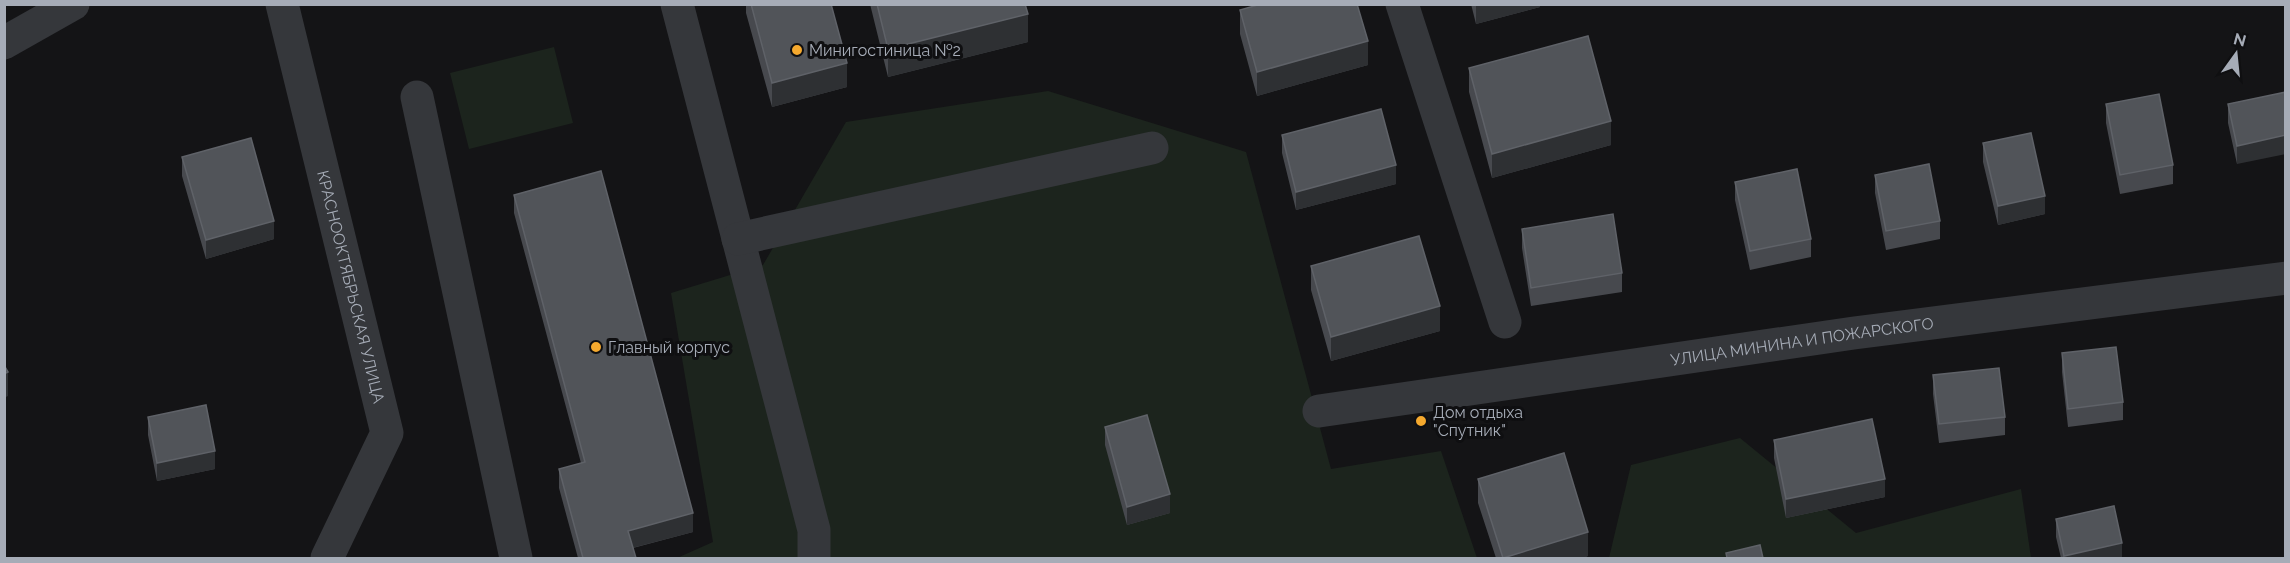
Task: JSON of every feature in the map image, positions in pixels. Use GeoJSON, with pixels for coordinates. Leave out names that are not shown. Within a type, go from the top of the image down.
{"type":"FeatureCollection","features":[{"type":"Feature","properties":{"kind":"street"},"geometry":{"type":"LineString","coordinates":[[4,43],[73,4]]}},
{"type":"Feature","properties":{"kind":"street","name":"КРАСНООКТЯБРЬСКАЯ УЛИЦА"},"geometry":{"type":"LineString","coordinates":[[282,4],[387,433],[327,558]]}},
{"type":"Feature","properties":{"kind":"street"},"geometry":{"type":"LineString","coordinates":[[677,4],[814,530],[814,558]]}},
{"type":"Feature","properties":{"kind":"street"},"geometry":{"type":"LineString","coordinates":[[1402,4],[1505,322]]}},
{"type":"Feature","properties":{"kind":"street"},"geometry":{"type":"LineString","coordinates":[[417,97],[516,558]]}},
{"type":"Feature","properties":{"kind":"street"},"geometry":{"type":"LineString","coordinates":[[738,239],[1152,148]]}},
{"type":"Feature","properties":{"kind":"street","name":"УЛИЦА МИНИНА И ПОЖАРСКОГО"},"geometry":{"type":"LineString","coordinates":[[1319,411],[1854,333],[2286,278]]}},
{"type":"Feature","properties":{"kind":"shaded area"},"geometry":{"type":"Polygon","coordinates":[[[554,47],[573,123],[469,149],[450,73],[554,47]]]}},
{"type":"Feature","properties":{"kind":"shaded area"},"geometry":{"type":"Polygon","coordinates":[[[1048,91],[1246,152],[1331,469],[1441,451],[1477,558],[677,558],[713,542],[671,293],[763,265],[846,122],[1048,91]]]}},
{"type":"Feature","properties":{"kind":"shaded area"},"geometry":{"type":"Polygon","coordinates":[[[1740,438],[1856,533],[2021,489],[2031,558],[1609,558],[1631,465],[1740,438]]]}},
{"type":"Feature","properties":{"kind":"building","name":"Минигостиница №2"},"geometry":{"type":"Polygon","coordinates":[[[751,4],[831,4],[847,63],[772,83],[751,4]]]}},
{"type":"Feature","properties":{"kind":"building"},"geometry":{"type":"Polygon","coordinates":[[[877,4],[1025,4],[1028,14],[888,49],[877,4]]]}},
{"type":"Feature","properties":{"kind":"building"},"geometry":{"type":"Polygon","coordinates":[[[1261,4],[1357,4],[1368,41],[1257,72],[1240,10],[1261,4]]]}},
{"type":"Feature","properties":{"kind":"building"},"geometry":{"type":"Polygon","coordinates":[[[1588,36],[1611,121],[1492,154],[1469,68],[1588,36]]]}},
{"type":"Feature","properties":{"kind":"building"},"geometry":{"type":"Polygon","coordinates":[[[2286,92],[2286,135],[2237,146],[2228,104],[2286,92]]]}},
{"type":"Feature","properties":{"kind":"building"},"geometry":{"type":"Polygon","coordinates":[[[2159,94],[2173,165],[2120,175],[2106,104],[2159,94]]]}},
{"type":"Feature","properties":{"kind":"building"},"geometry":{"type":"Polygon","coordinates":[[[1381,109],[1396,165],[1296,192],[1282,135],[1381,109]]]}},
{"type":"Feature","properties":{"kind":"building"},"geometry":{"type":"Polygon","coordinates":[[[2031,133],[2045,196],[1998,206],[1983,143],[2031,133]]]}},
{"type":"Feature","properties":{"kind":"building"},"geometry":{"type":"Polygon","coordinates":[[[251,138],[274,221],[206,240],[182,157],[251,138]]]}},
{"type":"Feature","properties":{"kind":"building"},"geometry":{"type":"Polygon","coordinates":[[[1929,164],[1940,221],[1886,231],[1875,175],[1929,164]]]}},
{"type":"Feature","properties":{"kind":"building"},"geometry":{"type":"Polygon","coordinates":[[[1797,169],[1811,239],[1750,251],[1735,182],[1797,169]]]}},
{"type":"Feature","properties":{"kind":"building","name":"Главный корпус"},"geometry":{"type":"Polygon","coordinates":[[[601,171],[693,513],[628,531],[636,558],[583,558],[559,469],[585,462],[514,195],[601,171]]]}},
{"type":"Feature","properties":{"kind":"building"},"geometry":{"type":"Polygon","coordinates":[[[1613,214],[1622,273],[1531,288],[1522,229],[1613,214]]]}},
{"type":"Feature","properties":{"kind":"building"},"geometry":{"type":"Polygon","coordinates":[[[1419,236],[1440,306],[1331,337],[1311,266],[1419,236]]]}},
{"type":"Feature","properties":{"kind":"building"},"geometry":{"type":"Polygon","coordinates":[[[2116,347],[2123,402],[2068,409],[2062,353],[2116,347]]]}},
{"type":"Feature","properties":{"kind":"building"},"geometry":{"type":"Polygon","coordinates":[[[1999,368],[2005,417],[1939,424],[1933,375],[1999,368]]]}},
{"type":"Feature","properties":{"kind":"building"},"geometry":{"type":"Polygon","coordinates":[[[206,405],[215,451],[157,463],[148,417],[206,405]]]}},
{"type":"Feature","properties":{"kind":"building"},"geometry":{"type":"Polygon","coordinates":[[[1147,415],[1170,494],[1127,507],[1105,427],[1147,415]]]}},
{"type":"Feature","properties":{"kind":"building"},"geometry":{"type":"Polygon","coordinates":[[[1872,419],[1885,479],[1786,499],[1774,440],[1872,419]]]}},
{"type":"Feature","properties":{"kind":"building"},"geometry":{"type":"Polygon","coordinates":[[[1564,453],[1588,532],[1503,558],[1478,479],[1564,453]]]}},
{"type":"Feature","properties":{"kind":"building"},"geometry":{"type":"Polygon","coordinates":[[[2114,506],[2122,543],[2064,556],[2056,519],[2114,506]]]}},
{"type":"Feature","properties":{"kind":"building"},"geometry":{"type":"Polygon","coordinates":[[[1760,545],[1763,558],[1727,558],[1726,553],[1760,545]]]}},
{"type":"Feature","properties":{"kind":"place","name":"Минигостиница №2"},"geometry":{"type":"Point","coordinates":[797,50]}},
{"type":"Feature","properties":{"kind":"place","name":"Главный корпус"},"geometry":{"type":"Point","coordinates":[596,347]}},
{"type":"Feature","properties":{"kind":"place","name":"Дом отдыха \"Спутник\""},"geometry":{"type":"Point","coordinates":[1421,421]}}]}
